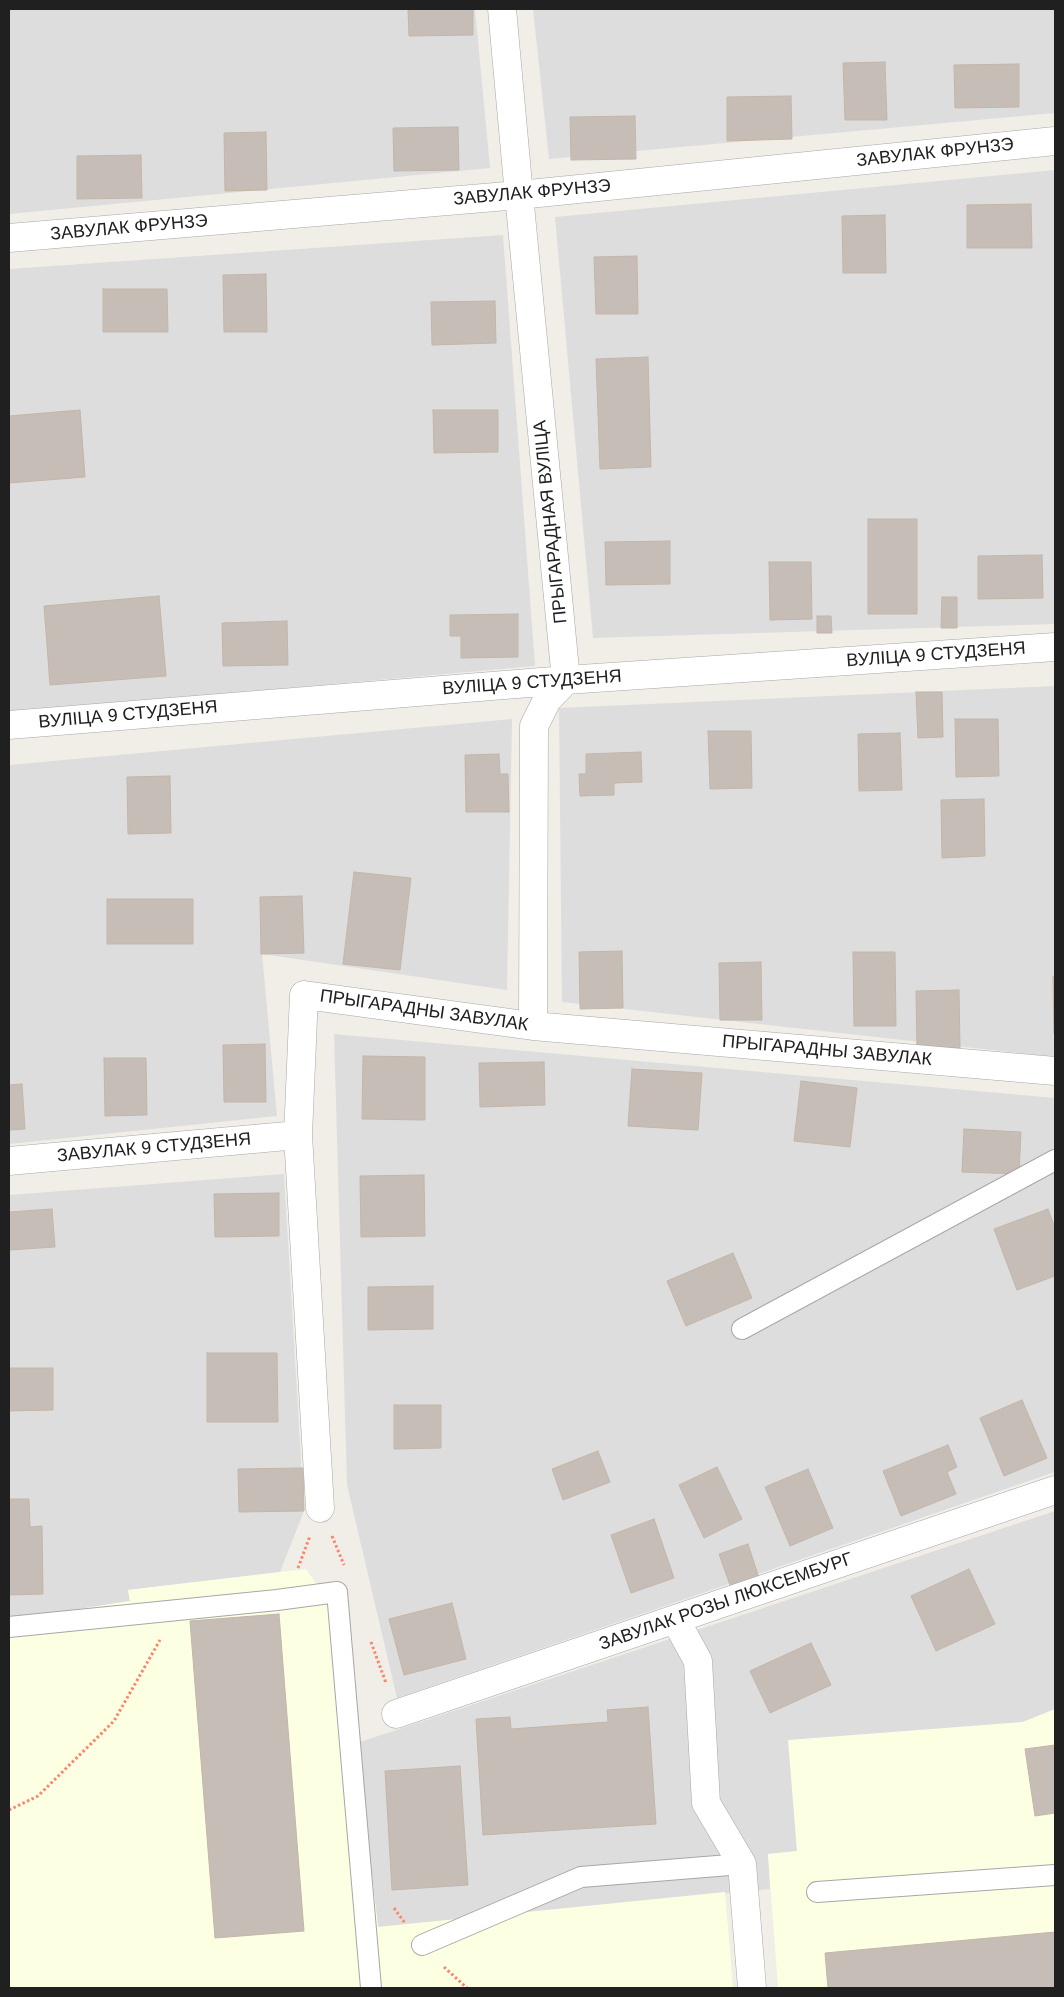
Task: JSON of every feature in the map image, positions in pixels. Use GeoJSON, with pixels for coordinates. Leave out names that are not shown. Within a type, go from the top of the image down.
{"type":"FeatureCollection","features":[{"type":"Feature","properties":{"kind":"street","name":"ПРЫГАРАДНАЯ ВУЛІЦА"},"geometry":{"type":"LineString","coordinates":[[502,9],[566,680]]}},
{"type":"Feature","properties":{"kind":"street","name":"ЗАВУЛАК ФРУНЗЭ"},"geometry":{"type":"LineString","coordinates":[[9,238],[519,195],[1055,142]]}},
{"type":"Feature","properties":{"kind":"street","name":"ВУЛІЦА 9 СТУДЗЕНЯ"},"geometry":{"type":"LineString","coordinates":[[9,725],[566,680],[1055,648]]}},
{"type":"Feature","properties":{"kind":"street"},"geometry":{"type":"LineString","coordinates":[[533,1026],[534,726],[546,700],[566,680]]}},
{"type":"Feature","properties":{"kind":"street","name":"ПРЫГАРАДНЫ ЗАВУЛАК"},"geometry":{"type":"LineString","coordinates":[[320,1508],[298,1135],[304,995],[533,1026],[1055,1070]]}},
{"type":"Feature","properties":{"kind":"street","name":"ЗАВУЛАК 9 СТУДЗЕНЯ"},"geometry":{"type":"LineString","coordinates":[[9,1161],[298,1135]]}},
{"type":"Feature","properties":{"kind":"street","name":"ЗАВУЛАК РОЗЫ ЛЮКСЕМБУРГ"},"geometry":{"type":"LineString","coordinates":[[396,1714],[1055,1490]]}},
{"type":"Feature","properties":{"kind":"street"},"geometry":{"type":"LineString","coordinates":[[675,1619],[698,1661],[706,1803],[742,1864],[752,1988]]}},
{"type":"Feature","properties":{"kind":"lane"},"geometry":{"type":"LineString","coordinates":[[742,1329],[1055,1160]]}},
{"type":"Feature","properties":{"kind":"lane"},"geometry":{"type":"LineString","coordinates":[[9,1627],[337,1592],[371,1988]]}},
{"type":"Feature","properties":{"kind":"lane"},"geometry":{"type":"LineString","coordinates":[[422,1945],[581,1876],[742,1864]]}},
{"type":"Feature","properties":{"kind":"lane"},"geometry":{"type":"LineString","coordinates":[[817,1892],[1055,1875]]}},
{"type":"Feature","properties":{"kind":"path"},"geometry":{"type":"LineString","coordinates":[[9,1810],[38,1796],[114,1721],[177,1610]]}},
{"type":"Feature","properties":{"kind":"shaded area"},"geometry":{"type":"Polygon","coordinates":[[[9,9],[475,9],[490,168],[9,214],[9,9]]]}},
{"type":"Feature","properties":{"kind":"shaded area"},"geometry":{"type":"Polygon","coordinates":[[[533,9],[1055,9],[1055,113],[549,159],[533,9]]]}},
{"type":"Feature","properties":{"kind":"shaded area"},"geometry":{"type":"Polygon","coordinates":[[[1055,170],[1055,624],[593,638],[555,217],[1055,170]]]}},
{"type":"Feature","properties":{"kind":"shaded area"},"geometry":{"type":"Polygon","coordinates":[[[503,235],[535,666],[9,713],[9,269],[503,235]]]}},
{"type":"Feature","properties":{"kind":"shaded area"},"geometry":{"type":"Polygon","coordinates":[[[1055,686],[1055,1057],[562,1002],[559,708],[1055,686]]]}},
{"type":"Feature","properties":{"kind":"shaded area"},"geometry":{"type":"Polygon","coordinates":[[[512,719],[507,990],[262,954],[277,1116],[9,1144],[9,765],[512,719]]]}},
{"type":"Feature","properties":{"kind":"shaded area"},"geometry":{"type":"Polygon","coordinates":[[[334,1034],[1055,1098],[1055,1472],[397,1698],[347,1485],[334,1034]]]}},
{"type":"Feature","properties":{"kind":"shaded area"},"geometry":{"type":"Polygon","coordinates":[[[284,1174],[304,1511],[280,1572],[128,1590],[130,1601],[9,1620],[9,1195],[284,1174]]]}},
{"type":"Feature","properties":{"kind":"shaded area"},"geometry":{"type":"Polygon","coordinates":[[[1055,1511],[1055,1709],[1023,1722],[797,1851],[768,1854],[770,1889],[378,1927],[357,1743],[1055,1511]]]}},
{"type":"Feature","properties":{"kind":"shaded area"},"geometry":{"type":"Polygon","coordinates":[[[306,1569],[343,1623],[378,1927],[725,1892],[733,1988],[9,1988],[9,1620],[130,1601],[128,1590],[306,1569]]]}},
{"type":"Feature","properties":{"kind":"shaded area"},"geometry":{"type":"Polygon","coordinates":[[[1055,1709],[1055,1988],[778,1988],[768,1854],[797,1851],[788,1740],[1023,1722],[1055,1709]]]}},
{"type":"Feature","properties":{"kind":"building"},"geometry":{"type":"Polygon","coordinates":[[[408,9],[473,9],[473,35],[409,36],[408,9]]]}},
{"type":"Feature","properties":{"kind":"building"},"geometry":{"type":"Polygon","coordinates":[[[885,62],[887,120],[845,120],[843,63],[885,62]]]}},
{"type":"Feature","properties":{"kind":"building"},"geometry":{"type":"Polygon","coordinates":[[[1019,64],[1019,107],[955,108],[954,65],[1019,64]]]}},
{"type":"Feature","properties":{"kind":"building"},"geometry":{"type":"Polygon","coordinates":[[[791,96],[792,139],[727,141],[727,97],[791,96]]]}},
{"type":"Feature","properties":{"kind":"building"},"geometry":{"type":"Polygon","coordinates":[[[635,116],[636,159],[571,160],[570,117],[635,116]]]}},
{"type":"Feature","properties":{"kind":"building"},"geometry":{"type":"Polygon","coordinates":[[[458,127],[459,170],[394,171],[393,128],[458,127]]]}},
{"type":"Feature","properties":{"kind":"building"},"geometry":{"type":"Polygon","coordinates":[[[266,132],[267,190],[225,191],[224,133],[266,132]]]}},
{"type":"Feature","properties":{"kind":"building"},"geometry":{"type":"Polygon","coordinates":[[[141,155],[142,198],[77,199],[77,156],[141,155]]]}},
{"type":"Feature","properties":{"kind":"building"},"geometry":{"type":"Polygon","coordinates":[[[1031,204],[1032,248],[967,248],[967,205],[1031,204]]]}},
{"type":"Feature","properties":{"kind":"building"},"geometry":{"type":"Polygon","coordinates":[[[885,215],[886,273],[843,273],[842,216],[885,215]]]}},
{"type":"Feature","properties":{"kind":"building"},"geometry":{"type":"Polygon","coordinates":[[[637,256],[638,314],[596,314],[594,257],[637,256]]]}},
{"type":"Feature","properties":{"kind":"building"},"geometry":{"type":"Polygon","coordinates":[[[266,274],[267,332],[224,332],[223,275],[266,274]]]}},
{"type":"Feature","properties":{"kind":"building"},"geometry":{"type":"Polygon","coordinates":[[[103,289],[167,289],[168,332],[103,332],[103,289]]]}},
{"type":"Feature","properties":{"kind":"building"},"geometry":{"type":"Polygon","coordinates":[[[495,301],[496,343],[432,345],[431,302],[495,301]]]}},
{"type":"Feature","properties":{"kind":"building"},"geometry":{"type":"Polygon","coordinates":[[[648,357],[651,467],[600,469],[596,359],[648,357]]]}},
{"type":"Feature","properties":{"kind":"building"},"geometry":{"type":"Polygon","coordinates":[[[80,410],[85,477],[9,483],[9,416],[80,410]]]}},
{"type":"Feature","properties":{"kind":"building"},"geometry":{"type":"Polygon","coordinates":[[[433,410],[498,410],[498,452],[434,453],[433,410]]]}},
{"type":"Feature","properties":{"kind":"building"},"geometry":{"type":"Polygon","coordinates":[[[868,519],[917,519],[917,614],[868,614],[868,519]]]}},
{"type":"Feature","properties":{"kind":"building"},"geometry":{"type":"Polygon","coordinates":[[[670,541],[670,584],[606,585],[605,542],[670,541]]]}},
{"type":"Feature","properties":{"kind":"building"},"geometry":{"type":"Polygon","coordinates":[[[1042,555],[1043,598],[978,599],[978,556],[1042,555]]]}},
{"type":"Feature","properties":{"kind":"building"},"geometry":{"type":"Polygon","coordinates":[[[769,562],[811,562],[812,619],[770,620],[769,562]]]}},
{"type":"Feature","properties":{"kind":"building"},"geometry":{"type":"Polygon","coordinates":[[[159,596],[166,676],[50,685],[44,606],[159,596]]]}},
{"type":"Feature","properties":{"kind":"building"},"geometry":{"type":"Polygon","coordinates":[[[942,597],[957,597],[957,628],[941,628],[942,597]]]}},
{"type":"Feature","properties":{"kind":"building"},"geometry":{"type":"Polygon","coordinates":[[[518,614],[518,657],[461,658],[461,636],[450,636],[450,615],[518,614]]]}},
{"type":"Feature","properties":{"kind":"building"},"geometry":{"type":"Polygon","coordinates":[[[817,616],[831,616],[832,633],[817,633],[817,616]]]}},
{"type":"Feature","properties":{"kind":"building"},"geometry":{"type":"Polygon","coordinates":[[[287,621],[288,665],[223,666],[222,623],[287,621]]]}},
{"type":"Feature","properties":{"kind":"building"},"geometry":{"type":"Polygon","coordinates":[[[916,692],[942,692],[943,737],[918,738],[916,692]]]}},
{"type":"Feature","properties":{"kind":"building"},"geometry":{"type":"Polygon","coordinates":[[[955,719],[998,719],[999,776],[956,777],[955,719]]]}},
{"type":"Feature","properties":{"kind":"building"},"geometry":{"type":"Polygon","coordinates":[[[708,731],[751,731],[752,788],[710,789],[708,731]]]}},
{"type":"Feature","properties":{"kind":"building"},"geometry":{"type":"Polygon","coordinates":[[[900,733],[902,790],[859,791],[858,734],[900,733]]]}},
{"type":"Feature","properties":{"kind":"building"},"geometry":{"type":"Polygon","coordinates":[[[641,752],[642,782],[614,783],[614,795],[580,796],[579,774],[586,774],[586,754],[641,752]]]}},
{"type":"Feature","properties":{"kind":"building"},"geometry":{"type":"Polygon","coordinates":[[[499,754],[500,774],[508,774],[509,812],[466,812],[465,755],[499,754]]]}},
{"type":"Feature","properties":{"kind":"building"},"geometry":{"type":"Polygon","coordinates":[[[170,776],[171,833],[128,834],[127,777],[170,776]]]}},
{"type":"Feature","properties":{"kind":"building"},"geometry":{"type":"Polygon","coordinates":[[[984,799],[985,856],[942,858],[941,800],[984,799]]]}},
{"type":"Feature","properties":{"kind":"building"},"geometry":{"type":"Polygon","coordinates":[[[354,872],[411,878],[400,970],[343,964],[354,872]]]}},
{"type":"Feature","properties":{"kind":"building"},"geometry":{"type":"Polygon","coordinates":[[[302,896],[304,953],[261,954],[260,897],[302,896]]]}},
{"type":"Feature","properties":{"kind":"building"},"geometry":{"type":"Polygon","coordinates":[[[107,899],[193,899],[193,944],[107,944],[107,899]]]}},
{"type":"Feature","properties":{"kind":"building"},"geometry":{"type":"Polygon","coordinates":[[[622,951],[623,1008],[580,1009],[579,952],[622,951]]]}},
{"type":"Feature","properties":{"kind":"building"},"geometry":{"type":"Polygon","coordinates":[[[853,952],[895,952],[896,1026],[854,1026],[853,952]]]}},
{"type":"Feature","properties":{"kind":"building"},"geometry":{"type":"Polygon","coordinates":[[[761,962],[762,1020],[720,1020],[719,963],[761,962]]]}},
{"type":"Feature","properties":{"kind":"building"},"geometry":{"type":"Polygon","coordinates":[[[1053,977],[1055,977],[1055,1034],[1054,1034],[1053,977]]]}},
{"type":"Feature","properties":{"kind":"building"},"geometry":{"type":"Polygon","coordinates":[[[959,990],[960,1048],[917,1048],[916,991],[959,990]]]}},
{"type":"Feature","properties":{"kind":"building"},"geometry":{"type":"Polygon","coordinates":[[[265,1044],[266,1102],[224,1102],[223,1045],[265,1044]]]}},
{"type":"Feature","properties":{"kind":"building"},"geometry":{"type":"Polygon","coordinates":[[[363,1056],[425,1057],[425,1120],[362,1119],[363,1056]]]}},
{"type":"Feature","properties":{"kind":"building"},"geometry":{"type":"Polygon","coordinates":[[[104,1058],[146,1058],[147,1115],[105,1116],[104,1058]]]}},
{"type":"Feature","properties":{"kind":"building"},"geometry":{"type":"Polygon","coordinates":[[[544,1062],[545,1105],[480,1107],[479,1063],[544,1062]]]}},
{"type":"Feature","properties":{"kind":"building"},"geometry":{"type":"Polygon","coordinates":[[[632,1069],[702,1073],[698,1130],[628,1126],[632,1069]]]}},
{"type":"Feature","properties":{"kind":"building"},"geometry":{"type":"Polygon","coordinates":[[[801,1081],[857,1088],[850,1147],[794,1141],[801,1081]]]}},
{"type":"Feature","properties":{"kind":"building"},"geometry":{"type":"Polygon","coordinates":[[[22,1084],[25,1129],[9,1130],[9,1085],[22,1084]]]}},
{"type":"Feature","properties":{"kind":"building"},"geometry":{"type":"Polygon","coordinates":[[[964,1129],[1021,1132],[1019,1174],[962,1172],[964,1129]]]}},
{"type":"Feature","properties":{"kind":"building"},"geometry":{"type":"Polygon","coordinates":[[[424,1175],[425,1236],[361,1237],[360,1176],[424,1175]]]}},
{"type":"Feature","properties":{"kind":"building"},"geometry":{"type":"Polygon","coordinates":[[[279,1193],[279,1236],[215,1237],[214,1194],[279,1193]]]}},
{"type":"Feature","properties":{"kind":"building"},"geometry":{"type":"Polygon","coordinates":[[[52,1209],[55,1247],[9,1250],[9,1212],[52,1209]]]}},
{"type":"Feature","properties":{"kind":"building"},"geometry":{"type":"Polygon","coordinates":[[[1048,1209],[1055,1228],[1055,1276],[1017,1290],[994,1229],[1048,1209]]]}},
{"type":"Feature","properties":{"kind":"building"},"geometry":{"type":"Polygon","coordinates":[[[733,1253],[752,1298],[686,1326],[667,1281],[733,1253]]]}},
{"type":"Feature","properties":{"kind":"building"},"geometry":{"type":"Polygon","coordinates":[[[433,1286],[433,1329],[368,1330],[368,1287],[433,1286]]]}},
{"type":"Feature","properties":{"kind":"building"},"geometry":{"type":"Polygon","coordinates":[[[207,1353],[277,1353],[278,1422],[207,1422],[207,1353]]]}},
{"type":"Feature","properties":{"kind":"building"},"geometry":{"type":"Polygon","coordinates":[[[9,1368],[53,1368],[53,1410],[9,1411],[9,1368]]]}},
{"type":"Feature","properties":{"kind":"building"},"geometry":{"type":"Polygon","coordinates":[[[1022,1400],[1047,1458],[1004,1476],[980,1418],[1022,1400]]]}},
{"type":"Feature","properties":{"kind":"building"},"geometry":{"type":"Polygon","coordinates":[[[394,1405],[441,1405],[441,1448],[394,1449],[394,1405]]]}},
{"type":"Feature","properties":{"kind":"building"},"geometry":{"type":"Polygon","coordinates":[[[948,1445],[957,1467],[947,1472],[956,1494],[901,1516],[883,1471],[948,1445]]]}},
{"type":"Feature","properties":{"kind":"building"},"geometry":{"type":"Polygon","coordinates":[[[598,1451],[610,1482],[563,1500],[552,1469],[598,1451]]]}},
{"type":"Feature","properties":{"kind":"building"},"geometry":{"type":"Polygon","coordinates":[[[717,1467],[742,1519],[704,1538],[679,1485],[717,1467]]]}},
{"type":"Feature","properties":{"kind":"building"},"geometry":{"type":"Polygon","coordinates":[[[303,1468],[304,1511],[239,1512],[238,1469],[303,1468]]]}},
{"type":"Feature","properties":{"kind":"building"},"geometry":{"type":"Polygon","coordinates":[[[808,1469],[833,1528],[790,1546],[765,1487],[808,1469]]]}},
{"type":"Feature","properties":{"kind":"building"},"geometry":{"type":"Polygon","coordinates":[[[9,1499],[29,1499],[30,1527],[42,1526],[43,1594],[9,1595],[9,1499]]]}},
{"type":"Feature","properties":{"kind":"building"},"geometry":{"type":"Polygon","coordinates":[[[654,1519],[674,1578],[631,1593],[611,1535],[654,1519]]]}},
{"type":"Feature","properties":{"kind":"building"},"geometry":{"type":"Polygon","coordinates":[[[748,1544],[759,1578],[731,1588],[719,1554],[748,1544]]]}},
{"type":"Feature","properties":{"kind":"building"},"geometry":{"type":"Polygon","coordinates":[[[969,1569],[995,1624],[936,1651],[911,1596],[969,1569]]]}},
{"type":"Feature","properties":{"kind":"building"},"geometry":{"type":"Polygon","coordinates":[[[452,1603],[466,1659],[404,1675],[389,1619],[452,1603]]]}},
{"type":"Feature","properties":{"kind":"building"},"geometry":{"type":"Polygon","coordinates":[[[279,1614],[304,1931],[215,1938],[190,1621],[279,1614]]]}},
{"type":"Feature","properties":{"kind":"building"},"geometry":{"type":"Polygon","coordinates":[[[811,1643],[831,1685],[770,1713],[750,1671],[811,1643]]]}},
{"type":"Feature","properties":{"kind":"building"},"geometry":{"type":"Polygon","coordinates":[[[648,1707],[656,1824],[483,1835],[476,1719],[510,1717],[511,1729],[608,1722],[607,1710],[648,1707]]]}},
{"type":"Feature","properties":{"kind":"building"},"geometry":{"type":"Polygon","coordinates":[[[1055,1745],[1055,1813],[1035,1816],[1025,1749],[1055,1745]]]}},
{"type":"Feature","properties":{"kind":"building"},"geometry":{"type":"Polygon","coordinates":[[[460,1766],[468,1885],[392,1890],[385,1771],[460,1766]]]}},
{"type":"Feature","properties":{"kind":"building"},"geometry":{"type":"Polygon","coordinates":[[[1055,1932],[1055,1988],[828,1988],[825,1953],[1055,1932]]]}}]}
